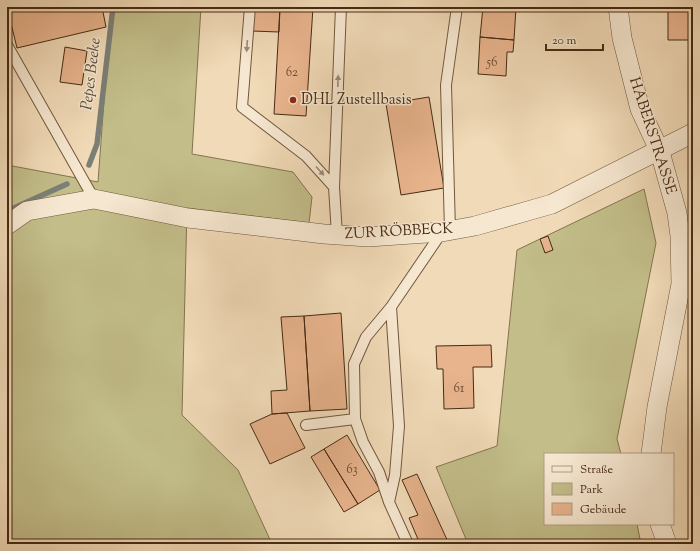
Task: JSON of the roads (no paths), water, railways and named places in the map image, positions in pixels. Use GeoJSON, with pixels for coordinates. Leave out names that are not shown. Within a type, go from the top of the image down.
{"type":"FeatureCollection","features":[{"type":"Feature","properties":{"kind":"street","name":"HABERSTRASSE"},"geometry":{"type":"LineString","coordinates":[[618,7],[622,38],[640,109],[660,152],[677,213],[680,236],[681,284],[657,407],[651,453]]}},
{"type":"Feature","properties":{"kind":"street","name":"ZUR RÖBBECK"},"geometry":{"type":"LineString","coordinates":[[98,199],[188,218],[337,235],[368,237],[446,231],[475,226],[552,204],[660,152],[693,134]]}},
{"type":"Feature","properties":{"kind":"street"},"geometry":{"type":"LineString","coordinates":[[7,225],[27,211],[98,199]]}},
{"type":"Feature","properties":{"kind":"street"},"geometry":{"type":"LineString","coordinates":[[660,525],[667,544]]}},
{"type":"Feature","properties":{"kind":"lane"},"geometry":{"type":"LineString","coordinates":[[250,7],[242,107],[306,156],[334,187]]}},
{"type":"Feature","properties":{"kind":"lane"},"geometry":{"type":"LineString","coordinates":[[337,235],[334,187],[341,7]]}},
{"type":"Feature","properties":{"kind":"lane"},"geometry":{"type":"LineString","coordinates":[[408,544],[389,502],[379,472],[363,442],[355,419],[354,364],[366,337],[391,307],[446,231],[450,185],[445,92],[457,7]]}},
{"type":"Feature","properties":{"kind":"lane"},"geometry":{"type":"LineString","coordinates":[[7,45],[98,199]]}},
{"type":"Feature","properties":{"kind":"lane"},"geometry":{"type":"LineString","coordinates":[[389,502],[394,476],[399,426],[391,307]]}},
{"type":"Feature","properties":{"kind":"lane"},"geometry":{"type":"LineString","coordinates":[[306,425],[355,419]]}},
{"type":"Feature","properties":{"kind":"waterway","name":"Pepes Beeke"},"geometry":{"type":"LineString","coordinates":[[89,165],[97,144],[113,7]]}},
{"type":"Feature","properties":{"kind":"waterway"},"geometry":{"type":"LineString","coordinates":[[7,211],[67,184]]}},
{"type":"Feature","properties":{"kind":"place","name":"DHL Zustellbasis"},"geometry":{"type":"Point","coordinates":[293,100]}}]}
